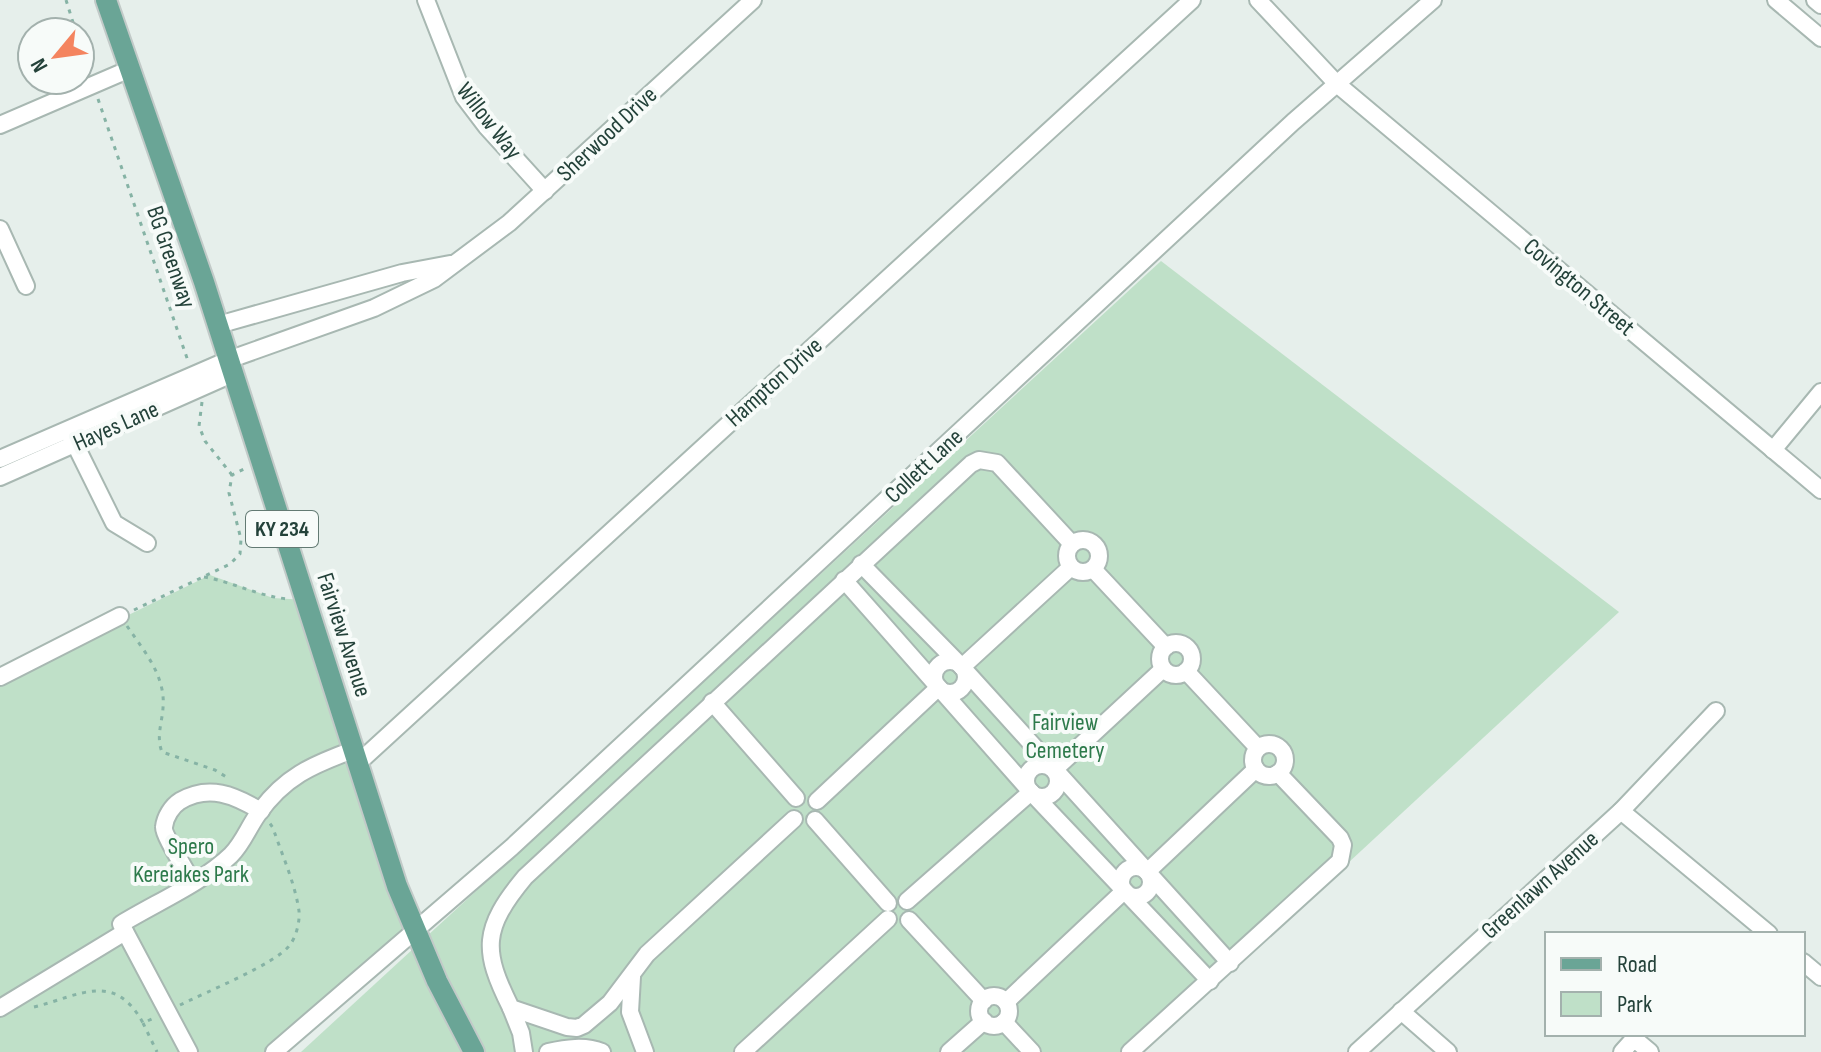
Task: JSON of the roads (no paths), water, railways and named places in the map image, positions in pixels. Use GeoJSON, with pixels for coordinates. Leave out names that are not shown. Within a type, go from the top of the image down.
{"type":"FeatureCollection","features":[{"type":"Feature","properties":{"kind":"main road","name":"Fairview Avenue"},"geometry":{"type":"LineString","coordinates":[[106,0],[218,325],[397,886],[447,1003],[474,1052]]}},
{"type":"Feature","properties":{"kind":"street","name":"Willow Way"},"geometry":{"type":"LineString","coordinates":[[426,0],[464,97],[545,191]]}},
{"type":"Feature","properties":{"kind":"street","name":"Sherwood Drive"},"geometry":{"type":"LineString","coordinates":[[230,367],[416,288],[456,263],[545,191],[753,0]]}},
{"type":"Feature","properties":{"kind":"street","name":"Hampton Drive"},"geometry":{"type":"LineString","coordinates":[[355,757],[1192,0]]}},
{"type":"Feature","properties":{"kind":"street","name":"Covington Street"},"geometry":{"type":"LineString","coordinates":[[1258,0],[1337,84],[1821,490]]}},
{"type":"Feature","properties":{"kind":"street","name":"Collett Lane"},"geometry":{"type":"LineString","coordinates":[[274,1052],[512,847],[1337,84],[1433,0]]}},
{"type":"Feature","properties":{"kind":"street"},"geometry":{"type":"LineString","coordinates":[[1776,0],[1821,38]]}},
{"type":"Feature","properties":{"kind":"street"},"geometry":{"type":"LineString","coordinates":[[1815,0],[1821,5]]}},
{"type":"Feature","properties":{"kind":"street"},"geometry":{"type":"LineString","coordinates":[[0,125],[130,69]]}},
{"type":"Feature","properties":{"kind":"street"},"geometry":{"type":"LineString","coordinates":[[0,229],[26,286]]}},
{"type":"Feature","properties":{"kind":"street","name":"Sherwood Drive"},"geometry":{"type":"LineString","coordinates":[[218,325],[402,273],[456,263]]}},
{"type":"Feature","properties":{"kind":"street"},"geometry":{"type":"LineString","coordinates":[[335,293],[340,320]]}},
{"type":"Feature","properties":{"kind":"street","name":"Hayes Lane"},"geometry":{"type":"LineString","coordinates":[[0,477],[71,437],[230,367]]}},
{"type":"Feature","properties":{"kind":"street"},"geometry":{"type":"LineString","coordinates":[[1773,450],[1821,392]]}},
{"type":"Feature","properties":{"kind":"street"},"geometry":{"type":"LineString","coordinates":[[71,437],[114,523],[147,543]]}},
{"type":"Feature","properties":{"kind":"street","name":"Hayes Lane"},"geometry":{"type":"LineString","coordinates":[[0,459],[71,437]]}},
{"type":"Feature","properties":{"kind":"street"},"geometry":{"type":"LineString","coordinates":[[524,1052],[520,1028],[494,974],[489,950],[499,916],[531,870],[712,702],[971,464],[979,460],[989,460],[1005,470],[1072,544]]}},
{"type":"Feature","properties":{"kind":"street"},"geometry":{"type":"LineString","coordinates":[[1085,540],[1096,547],[1099,557],[1093,569],[1084,572],[1071,567],[1067,555],[1072,544],[1085,540]]}},
{"type":"Feature","properties":{"kind":"street"},"geometry":{"type":"LineString","coordinates":[[861,564],[962,667],[1230,963]]}},
{"type":"Feature","properties":{"kind":"street"},"geometry":{"type":"LineString","coordinates":[[962,667],[1071,567]]}},
{"type":"Feature","properties":{"kind":"street"},"geometry":{"type":"LineString","coordinates":[[1093,569],[1166,647]]}},
{"type":"Feature","properties":{"kind":"street"},"geometry":{"type":"LineString","coordinates":[[844,580],[1031,792],[1210,981]]}},
{"type":"Feature","properties":{"kind":"street"},"geometry":{"type":"LineString","coordinates":[[0,677],[120,616]]}},
{"type":"Feature","properties":{"kind":"street"},"geometry":{"type":"LineString","coordinates":[[1176,643],[1187,647],[1192,662],[1186,671],[1174,675],[1163,669],[1160,656],[1166,647],[1176,643]]}},
{"type":"Feature","properties":{"kind":"street"},"geometry":{"type":"LineString","coordinates":[[938,688],[952,693],[962,688],[965,678],[962,667]]}},
{"type":"Feature","properties":{"kind":"street"},"geometry":{"type":"LineString","coordinates":[[1054,770],[1163,669]]}},
{"type":"Feature","properties":{"kind":"street"},"geometry":{"type":"LineString","coordinates":[[1186,671],[1258,748]]}},
{"type":"Feature","properties":{"kind":"street"},"geometry":{"type":"LineString","coordinates":[[817,801],[938,688]]}},
{"type":"Feature","properties":{"kind":"street"},"geometry":{"type":"LineString","coordinates":[[712,702],[796,798]]}},
{"type":"Feature","properties":{"kind":"street","name":"Greenlawn Avenue"},"geometry":{"type":"LineString","coordinates":[[1357,1052],[1621,811],[1716,711]]}},
{"type":"Feature","properties":{"kind":"street"},"geometry":{"type":"LineString","coordinates":[[1270,744],[1281,750],[1285,762],[1278,773],[1265,776],[1256,769],[1253,757],[1258,748],[1270,744]]}},
{"type":"Feature","properties":{"kind":"street"},"geometry":{"type":"LineString","coordinates":[[189,1052],[121,924],[229,857],[243,842],[281,785],[313,764],[355,757]]}},
{"type":"Feature","properties":{"kind":"street"},"geometry":{"type":"LineString","coordinates":[[1147,872],[1256,769]]}},
{"type":"Feature","properties":{"kind":"street"},"geometry":{"type":"LineString","coordinates":[[1031,792],[1044,797],[1054,791],[1058,781],[1054,770]]}},
{"type":"Feature","properties":{"kind":"street"},"geometry":{"type":"LineString","coordinates":[[1130,1052],[1340,861],[1343,845],[1335,831],[1278,773]]}},
{"type":"Feature","properties":{"kind":"street"},"geometry":{"type":"LineString","coordinates":[[192,882],[177,852],[166,839],[164,827],[172,806],[191,795],[213,791],[236,796],[261,811]]}},
{"type":"Feature","properties":{"kind":"street"},"geometry":{"type":"LineString","coordinates":[[907,901],[1031,792]]}},
{"type":"Feature","properties":{"kind":"street"},"geometry":{"type":"LineString","coordinates":[[807,795],[817,801],[820,810],[815,820],[804,824],[794,819],[791,810],[796,798],[807,795]]}},
{"type":"Feature","properties":{"kind":"street"},"geometry":{"type":"LineString","coordinates":[[1621,811],[1767,932]]}},
{"type":"Feature","properties":{"kind":"street"},"geometry":{"type":"LineString","coordinates":[[511,1008],[577,1028],[610,1003],[647,954],[794,819]]}},
{"type":"Feature","properties":{"kind":"street"},"geometry":{"type":"LineString","coordinates":[[815,820],[897,925],[909,920]]}},
{"type":"Feature","properties":{"kind":"street"},"geometry":{"type":"LineString","coordinates":[[1124,891],[1121,880],[1126,871],[1137,867],[1147,872]]}},
{"type":"Feature","properties":{"kind":"street"},"geometry":{"type":"LineString","coordinates":[[1006,1002],[1124,891]]}},
{"type":"Feature","properties":{"kind":"street"},"geometry":{"type":"LineString","coordinates":[[743,1052],[888,911],[895,898],[907,901],[912,910],[909,920]]}},
{"type":"Feature","properties":{"kind":"street"},"geometry":{"type":"LineString","coordinates":[[909,920],[984,1001]]}},
{"type":"Feature","properties":{"kind":"street"},"geometry":{"type":"LineString","coordinates":[[0,1008],[125,932]]}},
{"type":"Feature","properties":{"kind":"street"},"geometry":{"type":"LineString","coordinates":[[1805,964],[1821,977]]}},
{"type":"Feature","properties":{"kind":"street"},"geometry":{"type":"LineString","coordinates":[[633,970],[630,1012],[645,1052]]}},
{"type":"Feature","properties":{"kind":"street"},"geometry":{"type":"LineString","coordinates":[[995,996],[1006,1002],[1009,1012],[1004,1022],[995,1026],[984,1021],[980,1011],[984,1001],[995,996]]}},
{"type":"Feature","properties":{"kind":"street"},"geometry":{"type":"LineString","coordinates":[[1401,1011],[1448,1052]]}},
{"type":"Feature","properties":{"kind":"street"},"geometry":{"type":"LineString","coordinates":[[949,1052],[984,1021]]}},
{"type":"Feature","properties":{"kind":"street"},"geometry":{"type":"LineString","coordinates":[[1004,1022],[1032,1052]]}},
{"type":"Feature","properties":{"kind":"street"},"geometry":{"type":"LineString","coordinates":[[1622,1052],[1631,1042],[1638,1042],[1650,1052]]}},
{"type":"Feature","properties":{"kind":"street"},"geometry":{"type":"LineString","coordinates":[[548,1052],[570,1048],[602,1052]]}},
{"type":"Feature","properties":{"kind":"park label","name":"Fairview Cemetery"},"geometry":{"type":"Point","coordinates":[1065,736]}},
{"type":"Feature","properties":{"kind":"park label","name":"Spero Kereiakes Park"},"geometry":{"type":"Point","coordinates":[191,860]}}]}
